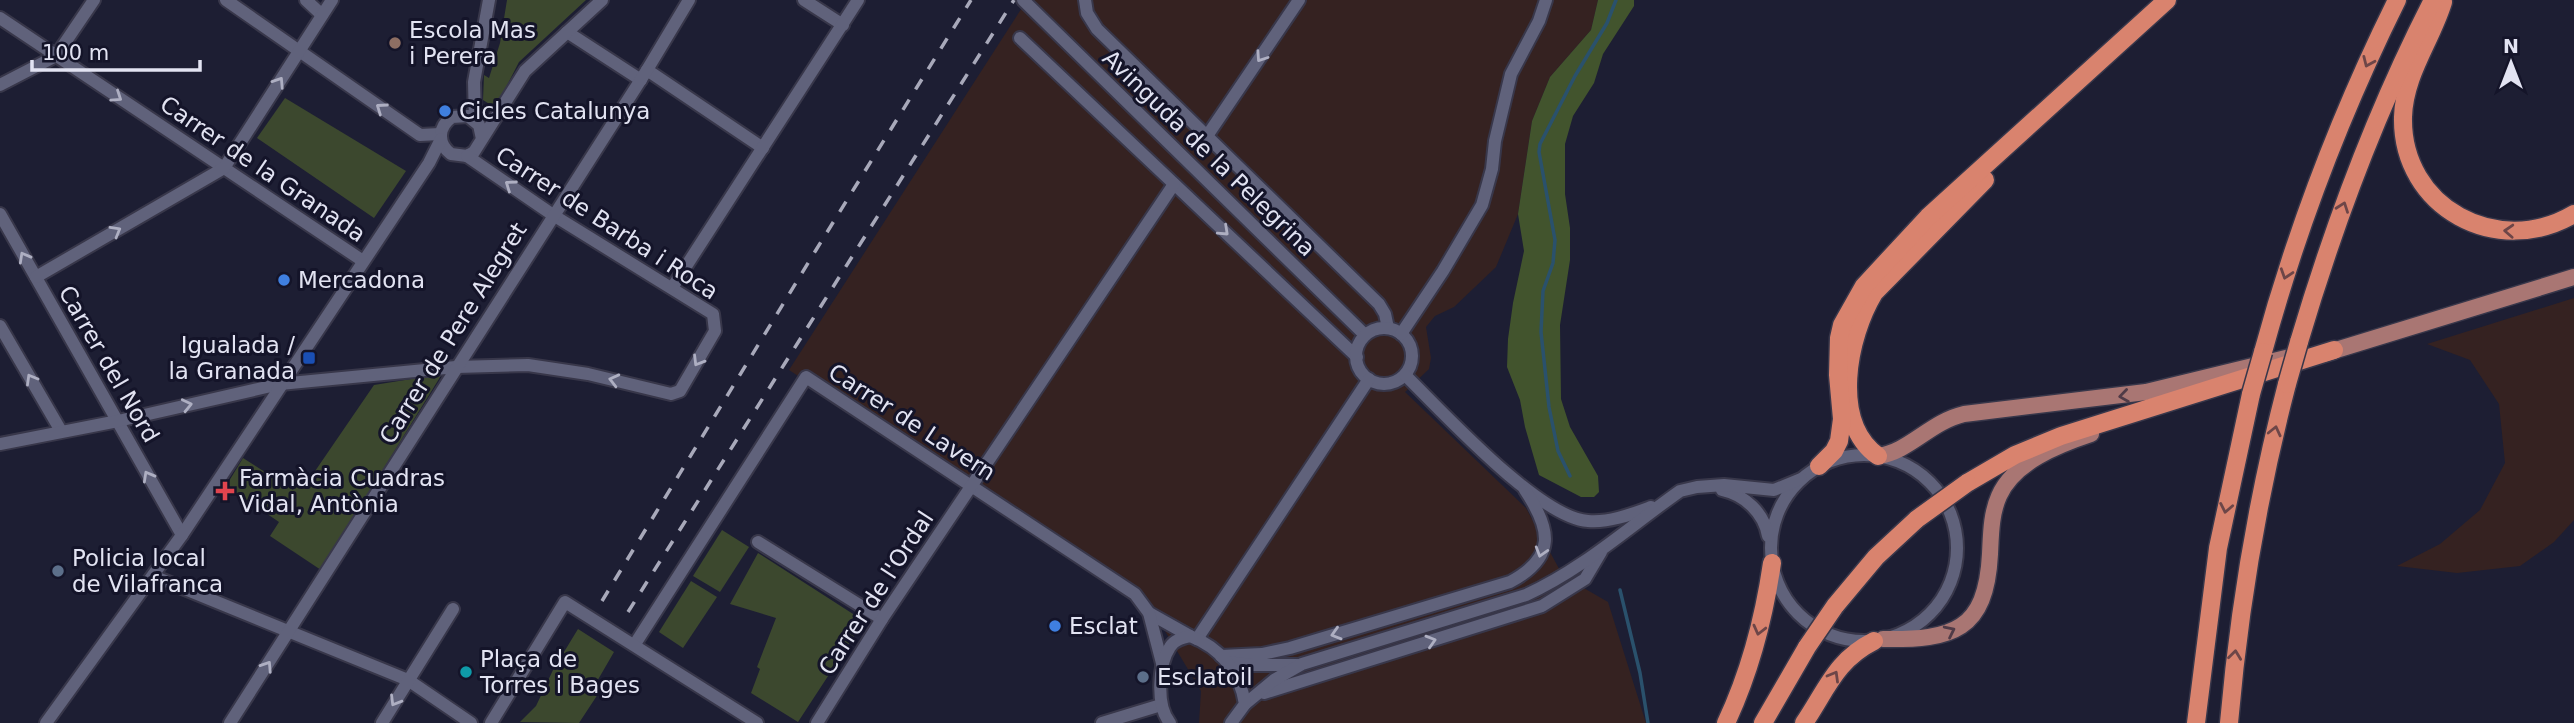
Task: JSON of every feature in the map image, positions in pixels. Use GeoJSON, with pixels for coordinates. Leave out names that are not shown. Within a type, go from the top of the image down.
{"type":"FeatureCollection","features":[{"type":"Feature","properties":{"kind":"highway"},"geometry":{"type":"LineString","coordinates":[[1819,466],[1834,451],[1839,441],[1842,419],[1838,375],[1839,338],[1842,325],[1864,286],[1927,217],[2167,0]]}},
{"type":"Feature","properties":{"kind":"highway"},"geometry":{"type":"LineString","coordinates":[[1878,456],[1868,448],[1856,430],[1849,386],[1855,333],[1861,314],[1874,293],[2039,127],[2181,0]]}},
{"type":"Feature","properties":{"kind":"highway"},"geometry":{"type":"LineString","coordinates":[[2196,723],[2218,548],[2263,352],[2318,182],[2347,108],[2397,0]]}},
{"type":"Feature","properties":{"kind":"highway"},"geometry":{"type":"LineString","coordinates":[[2229,723],[2238,630],[2249,561],[2266,470],[2287,384],[2350,186],[2394,81],[2433,0]]}},
{"type":"Feature","properties":{"kind":"highway"},"geometry":{"type":"LineString","coordinates":[[2443,0],[2413,72],[2405,99],[2403,124],[2406,147],[2420,179],[2431,194],[2458,216],[2490,229],[2508,232],[2540,229],[2574,214]]}},
{"type":"Feature","properties":{"kind":"highway"},"geometry":{"type":"LineString","coordinates":[[1763,723],[1807,647],[1835,606],[1876,557],[1917,519],[1967,483],[2015,455],[2061,436],[2334,350]]}},
{"type":"Feature","properties":{"kind":"highway"},"geometry":{"type":"LineString","coordinates":[[1726,723],[1757,640],[1766,601],[1771,557]]}},
{"type":"Feature","properties":{"kind":"highway"},"geometry":{"type":"LineString","coordinates":[[1804,723],[1840,665],[1857,649],[1879,640]]}},
{"type":"Feature","properties":{"kind":"main road"},"geometry":{"type":"LineString","coordinates":[[1879,640],[1941,636],[1960,626],[1975,612],[1986,587],[1992,519],[1998,497],[2015,473],[2034,460],[2084,436],[2272,377],[2334,350],[2574,277]]}},
{"type":"Feature","properties":{"kind":"main road"},"geometry":{"type":"LineString","coordinates":[[1878,456],[1894,452],[1942,421],[1964,414],[2146,392],[2272,360],[2334,350]]}},
{"type":"Feature","properties":{"kind":"street"},"geometry":{"type":"LineString","coordinates":[[0,85],[56,56],[94,0]]}},
{"type":"Feature","properties":{"kind":"street"},"geometry":{"type":"LineString","coordinates":[[226,0],[419,135],[441,137]]}},
{"type":"Feature","properties":{"kind":"street"},"geometry":{"type":"LineString","coordinates":[[306,0],[322,15]]}},
{"type":"Feature","properties":{"kind":"street"},"geometry":{"type":"LineString","coordinates":[[36,277],[224,168],[332,0]]}},
{"type":"Feature","properties":{"kind":"street"},"geometry":{"type":"LineString","coordinates":[[482,139],[482,132],[476,121],[474,82],[489,0]]}},
{"type":"Feature","properties":{"kind":"street"},"geometry":{"type":"LineString","coordinates":[[441,137],[448,152],[459,156],[474,152],[525,71],[602,0]]}},
{"type":"Feature","properties":{"kind":"street","name":"Carrer de Pere Alegret"},"geometry":{"type":"LineString","coordinates":[[230,723],[644,75],[689,0]]}},
{"type":"Feature","properties":{"kind":"street"},"geometry":{"type":"LineString","coordinates":[[804,0],[843,25]]}},
{"type":"Feature","properties":{"kind":"street"},"geometry":{"type":"LineString","coordinates":[[672,288],[858,0]]}},
{"type":"Feature","properties":{"kind":"street","name":"Avinguda de la Pelegrina"},"geometry":{"type":"LineString","coordinates":[[1023,0],[1365,335]]}},
{"type":"Feature","properties":{"kind":"street"},"geometry":{"type":"LineString","coordinates":[[1207,136],[1299,0]]}},
{"type":"Feature","properties":{"kind":"street"},"geometry":{"type":"LineString","coordinates":[[1401,334],[1482,205],[1492,169],[1494,141],[1511,74],[1539,21],[1546,0]]}},
{"type":"Feature","properties":{"kind":"street","name":"Avinguda de la Pelegrina"},"geometry":{"type":"LineString","coordinates":[[1086,7],[1097,29],[1379,304],[1385,314],[1388,328]]}},
{"type":"Feature","properties":{"kind":"street","name":"Carrer de la Granada"},"geometry":{"type":"LineString","coordinates":[[0,18],[363,261]]}},
{"type":"Feature","properties":{"kind":"street"},"geometry":{"type":"LineString","coordinates":[[567,32],[644,75],[763,148]]}},
{"type":"Feature","properties":{"kind":"street","name":"Avinguda de la Pelegrina"},"geometry":{"type":"LineString","coordinates":[[1020,38],[1357,357]]}},
{"type":"Feature","properties":{"kind":"street"},"geometry":{"type":"LineString","coordinates":[[46,723],[182,535],[429,163],[446,121],[459,115],[474,82]]}},
{"type":"Feature","properties":{"kind":"street"},"geometry":{"type":"LineString","coordinates":[[459,115],[476,121],[498,113]]}},
{"type":"Feature","properties":{"kind":"street"},"geometry":{"type":"LineString","coordinates":[[429,163],[448,152]]}},
{"type":"Feature","properties":{"kind":"street","name":"Carrer de Barba i Roca"},"geometry":{"type":"LineString","coordinates":[[456,368],[528,365],[588,374],[671,394],[680,391],[715,331],[713,314],[553,215],[467,156]]}},
{"type":"Feature","properties":{"kind":"street","name":"Carrer de l'Ordal"},"geometry":{"type":"LineString","coordinates":[[817,723],[882,619],[1174,184]]}},
{"type":"Feature","properties":{"kind":"street","name":"Carrer del Nord"},"geometry":{"type":"LineString","coordinates":[[0,214],[182,535]]}},
{"type":"Feature","properties":{"kind":"street"},"geometry":{"type":"LineString","coordinates":[[0,326],[61,431]]}},
{"type":"Feature","properties":{"kind":"street"},"geometry":{"type":"LineString","coordinates":[[1388,328],[1401,334],[1410,346],[1412,354],[1412,361],[1405,375],[1384,384],[1369,379],[1358,366],[1360,342],[1372,331],[1388,328]]}},
{"type":"Feature","properties":{"kind":"street"},"geometry":{"type":"LineString","coordinates":[[0,444],[118,421],[281,384],[456,368]]}},
{"type":"Feature","properties":{"kind":"street"},"geometry":{"type":"LineString","coordinates":[[1405,375],[1525,490],[1557,511],[1587,522],[1622,517],[1662,504]]}},
{"type":"Feature","properties":{"kind":"street","name":"Carrer de Lavern"},"geometry":{"type":"LineString","coordinates":[[635,644],[806,377],[1135,594],[1149,613],[1163,667]]}},
{"type":"Feature","properties":{"kind":"street"},"geometry":{"type":"LineString","coordinates":[[1170,723],[1161,705],[1163,667],[1170,647],[1178,639],[1193,638],[1369,379]]}},
{"type":"Feature","properties":{"kind":"street"},"geometry":{"type":"LineString","coordinates":[[1708,486],[1728,491],[1758,512],[1767,528],[1771,557],[1780,590],[1801,617],[1830,635],[1847,640],[1879,640],[1911,629],[1927,617],[1940,602],[1953,575],[1958,546],[1949,508],[1938,491],[1924,477],[1908,466],[1878,456],[1850,456],[1819,466],[1801,479],[1786,496],[1772,526],[1771,557]]}},
{"type":"Feature","properties":{"kind":"street"},"geometry":{"type":"LineString","coordinates":[[1231,723],[1247,702],[1274,680],[1303,664],[1526,595],[1550,584],[1603,549],[1680,491],[1724,485],[1774,490],[1801,479]]}},
{"type":"Feature","properties":{"kind":"street"},"geometry":{"type":"LineString","coordinates":[[1224,659],[1290,648],[1518,578],[1538,563],[1545,534],[1541,515],[1525,490]]}},
{"type":"Feature","properties":{"kind":"street"},"geometry":{"type":"LineString","coordinates":[[758,542],[882,619]]}},
{"type":"Feature","properties":{"kind":"street"},"geometry":{"type":"LineString","coordinates":[[1247,702],[1287,685],[1542,606],[1585,579],[1603,549]]}},
{"type":"Feature","properties":{"kind":"street"},"geometry":{"type":"LineString","coordinates":[[153,576],[408,680],[471,723]]}},
{"type":"Feature","properties":{"kind":"street"},"geometry":{"type":"LineString","coordinates":[[491,723],[565,602],[758,723]]}},
{"type":"Feature","properties":{"kind":"street"},"geometry":{"type":"LineString","coordinates":[[382,723],[453,609]]}},
{"type":"Feature","properties":{"kind":"street","name":"Carrer de Lavern"},"geometry":{"type":"LineString","coordinates":[[1149,613],[1224,659]]}},
{"type":"Feature","properties":{"kind":"street"},"geometry":{"type":"LineString","coordinates":[[1224,659],[1251,665],[1303,664]]}},
{"type":"Feature","properties":{"kind":"street"},"geometry":{"type":"LineString","coordinates":[[1224,659],[1242,685],[1247,702]]}},
{"type":"Feature","properties":{"kind":"street"},"geometry":{"type":"LineString","coordinates":[[1102,723],[1161,705]]}},
{"type":"Feature","properties":{"kind":"shaded area"},"geometry":{"type":"Polygon","coordinates":[[[1027,0],[1598,0],[1591,30],[1550,77],[1532,121],[1518,214],[1496,267],[1454,307],[1435,316],[1426,327],[1431,358],[1429,369],[1405,392],[1526,508],[1563,576],[1608,602],[1646,723],[1199,723],[1201,691],[1150,606],[789,370],[1027,0]]]}},
{"type":"Feature","properties":{"kind":"shaded area"},"geometry":{"type":"Polygon","coordinates":[[[2574,298],[2574,520],[2554,542],[2520,566],[2457,573],[2397,566],[2440,544],[2480,510],[2505,463],[2499,404],[2470,360],[2427,344],[2574,298]]]}},
{"type":"Feature","properties":{"kind":"green space"},"geometry":{"type":"Polygon","coordinates":[[[507,0],[586,0],[519,62],[499,101],[491,105],[483,100],[484,75],[489,78],[500,43],[507,0]]]}},
{"type":"Feature","properties":{"kind":"green space"},"geometry":{"type":"Polygon","coordinates":[[[1598,0],[1634,0],[1634,6],[1603,54],[1594,83],[1573,116],[1565,144],[1565,194],[1570,228],[1570,260],[1560,325],[1561,399],[1570,427],[1598,476],[1599,492],[1594,497],[1581,497],[1539,475],[1520,400],[1507,367],[1513,303],[1524,251],[1518,214],[1532,121],[1550,77],[1591,30],[1598,0]]]}},
{"type":"Feature","properties":{"kind":"green space"},"geometry":{"type":"Polygon","coordinates":[[[285,98],[406,171],[374,218],[257,138],[285,98]]]}},
{"type":"Feature","properties":{"kind":"green space"},"geometry":{"type":"Polygon","coordinates":[[[442,374],[321,570],[270,536],[279,522],[226,486],[243,458],[293,490],[304,474],[311,477],[374,385],[442,374]]]}},
{"type":"Feature","properties":{"kind":"green space"},"geometry":{"type":"Polygon","coordinates":[[[722,530],[749,547],[720,592],[693,576],[722,530]]]}},
{"type":"Feature","properties":{"kind":"green space"},"geometry":{"type":"Polygon","coordinates":[[[758,553],[864,621],[798,722],[751,693],[760,669],[757,667],[776,618],[730,604],[758,553]]]}},
{"type":"Feature","properties":{"kind":"green space"},"geometry":{"type":"Polygon","coordinates":[[[691,581],[717,597],[683,648],[659,632],[691,581]]]}},
{"type":"Feature","properties":{"kind":"green space"},"geometry":{"type":"Polygon","coordinates":[[[578,629],[614,652],[592,690],[598,694],[579,723],[520,722],[536,706],[553,670],[578,629]]]}},
{"type":"Feature","properties":{"kind":"waterway"},"geometry":{"type":"LineString","coordinates":[[1570,476],[1558,451],[1549,407],[1541,332],[1543,291],[1553,263],[1555,240],[1539,152],[1540,144],[1575,76],[1607,23],[1616,0]]}},
{"type":"Feature","properties":{"kind":"waterway"},"geometry":{"type":"LineString","coordinates":[[1620,590],[1640,673],[1648,723]]}},
{"type":"Feature","properties":{"kind":"railway"},"geometry":{"type":"LineString","coordinates":[[602,601],[971,0]]}},
{"type":"Feature","properties":{"kind":"railway"},"geometry":{"type":"LineString","coordinates":[[628,612],[1014,0]]}},
{"type":"Feature","properties":{"kind":"place","name":"Escola Mas i Perera"},"geometry":{"type":"Point","coordinates":[395,43]}},
{"type":"Feature","properties":{"kind":"place","name":"Cicles Catalunya"},"geometry":{"type":"Point","coordinates":[445,111]}},
{"type":"Feature","properties":{"kind":"place","name":"Mercadona"},"geometry":{"type":"Point","coordinates":[284,280]}},
{"type":"Feature","properties":{"kind":"place","name":"Igualada / la Granada"},"geometry":{"type":"Point","coordinates":[309,358]}},
{"type":"Feature","properties":{"kind":"place","name":"Farmàcia Cuadras Vidal, Antònia"},"geometry":{"type":"Point","coordinates":[225,491]}},
{"type":"Feature","properties":{"kind":"place","name":"Policia local de Vilafranca"},"geometry":{"type":"Point","coordinates":[58,571]}},
{"type":"Feature","properties":{"kind":"place","name":"Esclat"},"geometry":{"type":"Point","coordinates":[1055,626]}},
{"type":"Feature","properties":{"kind":"place","name":"Plaça de Torres i Bages"},"geometry":{"type":"Point","coordinates":[466,672]}},
{"type":"Feature","properties":{"kind":"place","name":"Esclatoil"},"geometry":{"type":"Point","coordinates":[1143,677]}}]}
